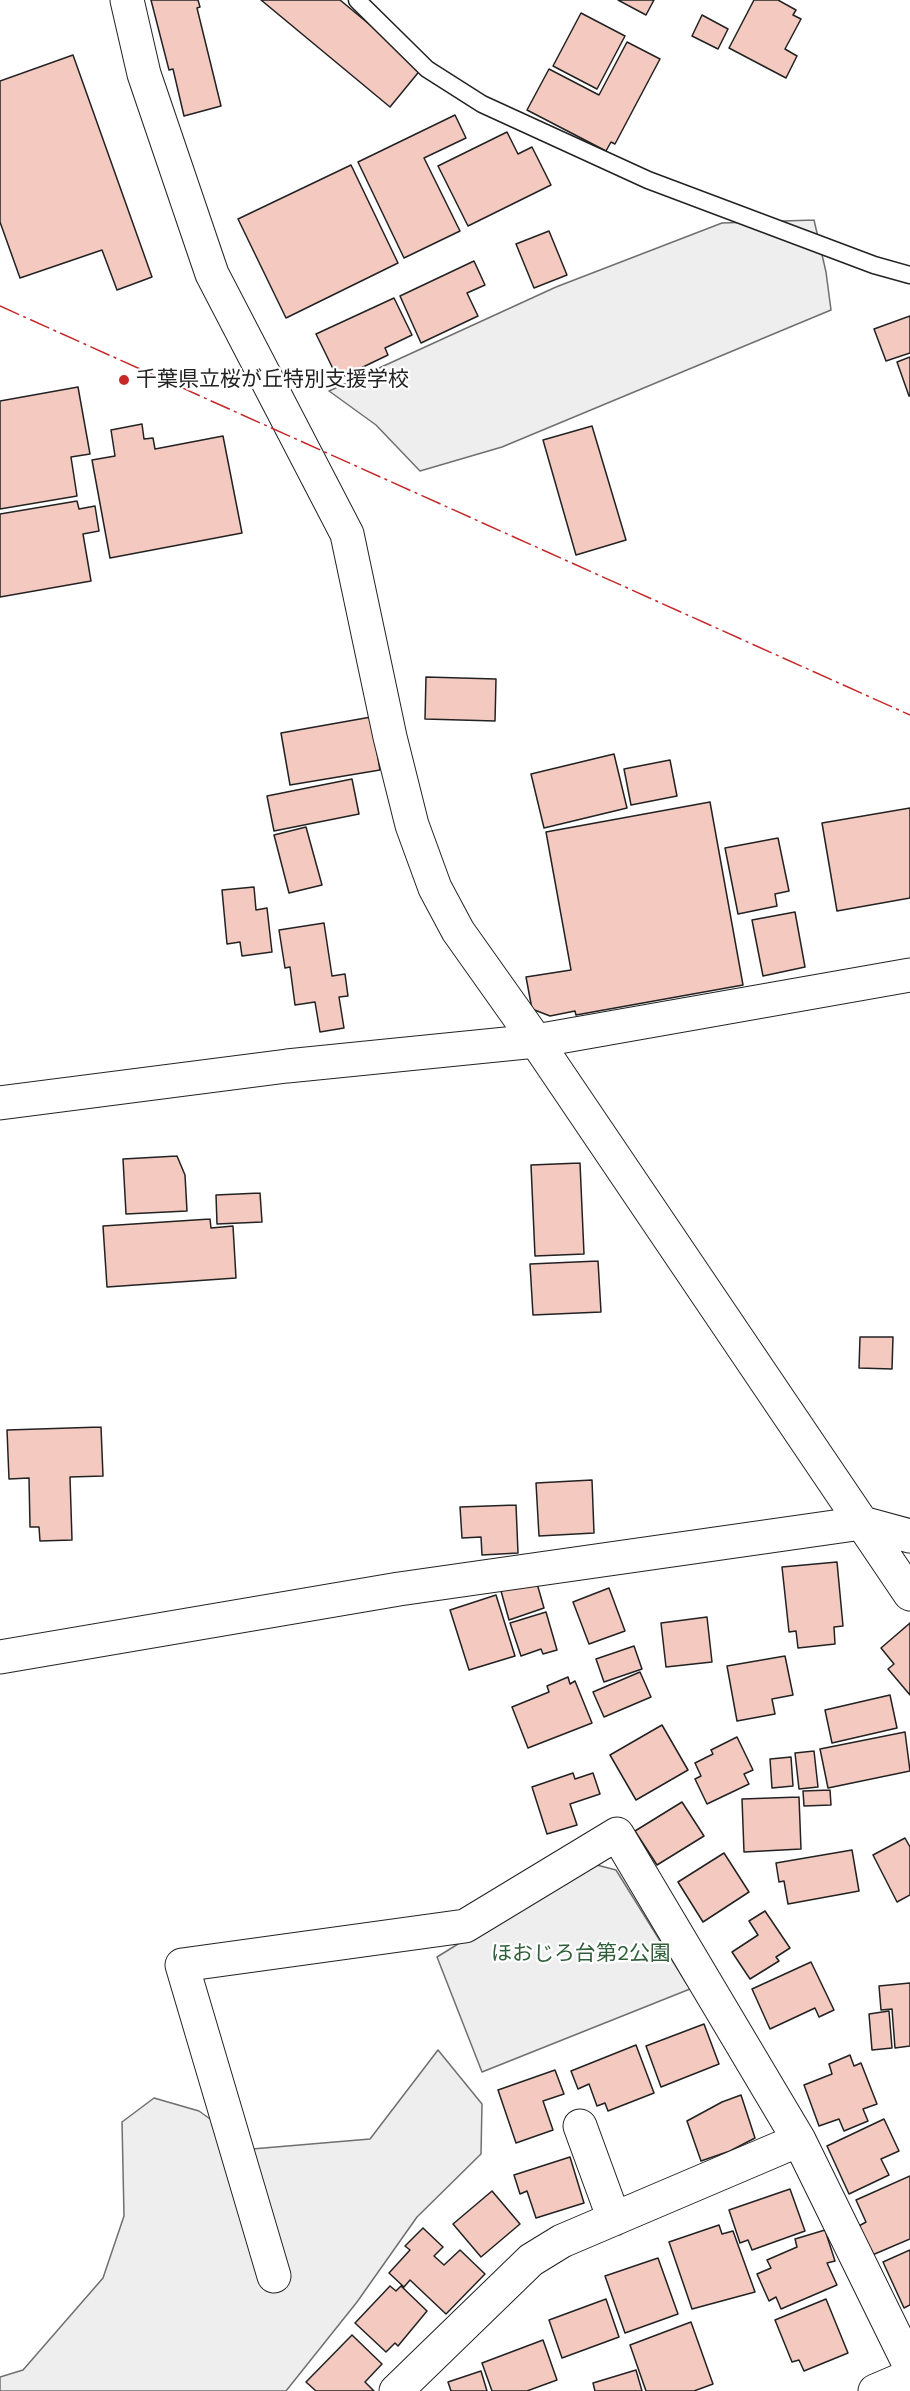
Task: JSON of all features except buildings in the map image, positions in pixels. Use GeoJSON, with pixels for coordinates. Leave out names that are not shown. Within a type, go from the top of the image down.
{"type":"FeatureCollection","features":[{"type":"Feature","properties":{"kind":"street"},"geometry":{"type":"LineString","coordinates":[[127,0],[144,74],[212,274],[347,534],[390,737],[412,825],[435,888],[458,931],[536,1041],[910,1594]]}},
{"type":"Feature","properties":{"kind":"street"},"geometry":{"type":"LineString","coordinates":[[0,1103],[287,1066],[536,1041],[910,975]]}},
{"type":"Feature","properties":{"kind":"street"},"geometry":{"type":"LineString","coordinates":[[0,1657],[399,1589],[862,1523],[910,1536]]}},
{"type":"Feature","properties":{"kind":"street"},"geometry":{"type":"LineString","coordinates":[[274,2276],[182,1965],[465,1926],[617,1834],[799,2140],[910,2366]]}},
{"type":"Feature","properties":{"kind":"street"},"geometry":{"type":"LineString","coordinates":[[580,2126],[615,2218]]}},
{"type":"Feature","properties":{"kind":"street"},"geometry":{"type":"LineString","coordinates":[[396,2391],[531,2260],[562,2241],[799,2140]]}},
{"type":"Feature","properties":{"kind":"street"},"geometry":{"type":"LineString","coordinates":[[875,2391],[910,2376]]}},
{"type":"Feature","properties":{"kind":"lane"},"geometry":{"type":"LineString","coordinates":[[357,0],[427,69],[482,104],[648,180],[874,265],[910,274]]}},
{"type":"Feature","properties":{"kind":"green space"},"geometry":{"type":"Polygon","coordinates":[[[814,220],[826,272],[831,310],[502,447],[420,471],[376,425],[329,391],[556,287],[722,223],[814,220]]]}},
{"type":"Feature","properties":{"kind":"green space","name":"ほおじろ台第2公園"},"geometry":{"type":"Polygon","coordinates":[[[589,1863],[616,1870],[690,1989],[482,2072],[437,1957],[589,1863]]]}},
{"type":"Feature","properties":{"kind":"green space"},"geometry":{"type":"Polygon","coordinates":[[[438,2050],[482,2104],[481,2154],[417,2217],[357,2302],[286,2391],[0,2391],[0,2377],[23,2370],[103,2278],[124,2216],[122,2122],[154,2098],[199,2111],[252,2149],[370,2139],[438,2050]]]}},
{"type":"Feature","properties":{"kind":"power"},"geometry":{"type":"LineString","coordinates":[[0,306],[910,715]]}},
{"type":"Feature","properties":{"kind":"place","name":"千葉県立桜が丘特別支援学校"},"geometry":{"type":"Point","coordinates":[124,380]}}]}
